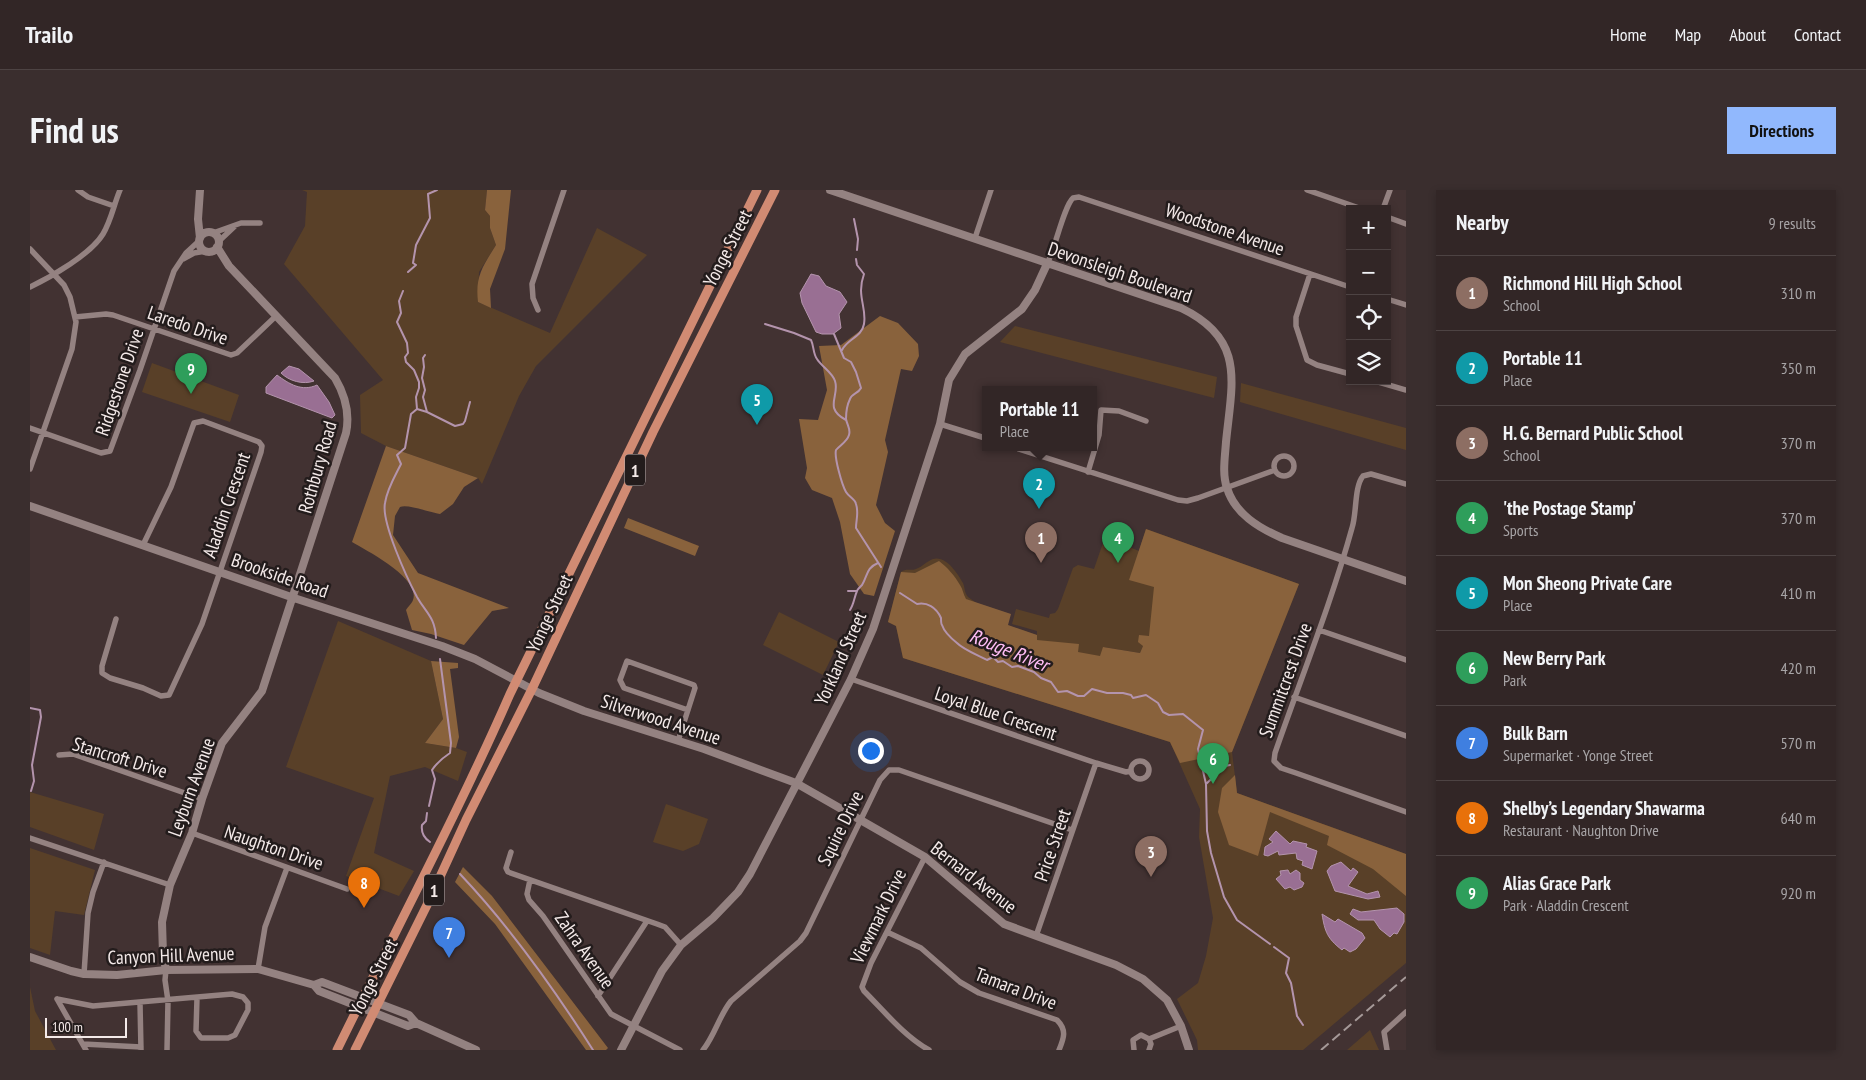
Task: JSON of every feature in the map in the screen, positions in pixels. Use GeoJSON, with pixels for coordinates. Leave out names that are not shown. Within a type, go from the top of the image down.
{"type":"FeatureCollection","features":[{"type":"Feature","properties":{"kind":"main road","name":"Yonge Street"},"geometry":{"type":"LineString","coordinates":[[337,1050],[429,867],[517,681],[757,190]]}},
{"type":"Feature","properties":{"kind":"main road","name":"Yonge Street"},"geometry":{"type":"LineString","coordinates":[[355,1050],[428,903],[466,820],[532,689],[653,432],[775,190]]}},
{"type":"Feature","properties":{"kind":"street"},"geometry":{"type":"LineString","coordinates":[[78,190],[88,197],[114,206]]}},
{"type":"Feature","properties":{"kind":"street"},"geometry":{"type":"LineString","coordinates":[[30,287],[55,274],[99,241],[105,232],[120,190]]}},
{"type":"Feature","properties":{"kind":"street"},"geometry":{"type":"LineString","coordinates":[[200,190],[198,213],[199,239],[200,247],[207,251]]}},
{"type":"Feature","properties":{"kind":"street"},"geometry":{"type":"LineString","coordinates":[[538,310],[532,284],[564,190]]}},
{"type":"Feature","properties":{"kind":"street","name":"Devonsleigh Boulevard"},"geometry":{"type":"LineString","coordinates":[[830,190],[1181,308],[1196,315],[1208,324],[1229,356],[1232,369],[1232,386],[1224,458],[1227,488],[1244,515],[1252,522],[1282,538],[1406,581]]}},
{"type":"Feature","properties":{"kind":"street"},"geometry":{"type":"LineString","coordinates":[[975,238],[991,190]]}},
{"type":"Feature","properties":{"kind":"street"},"geometry":{"type":"LineString","coordinates":[[1307,190],[1316,191],[1352,205]]}},
{"type":"Feature","properties":{"kind":"street"},"geometry":{"type":"LineString","coordinates":[[1384,205],[1390,190]]}},
{"type":"Feature","properties":{"kind":"street","name":"Woodstone Avenue"},"geometry":{"type":"LineString","coordinates":[[1047,264],[1068,206],[1074,198],[1079,197],[1346,286]]}},
{"type":"Feature","properties":{"kind":"street"},"geometry":{"type":"LineString","coordinates":[[198,213],[206,228],[217,237],[218,244]]}},
{"type":"Feature","properties":{"kind":"street"},"geometry":{"type":"LineString","coordinates":[[1391,218],[1406,224]]}},
{"type":"Feature","properties":{"kind":"street"},"geometry":{"type":"LineString","coordinates":[[199,239],[205,233],[212,233],[241,223],[260,222]]}},
{"type":"Feature","properties":{"kind":"street"},"geometry":{"type":"LineString","coordinates":[[183,259],[196,253],[213,251],[235,226]]}},
{"type":"Feature","properties":{"kind":"street","name":"Ridgestone Drive"},"geometry":{"type":"LineString","coordinates":[[43,432],[101,452],[110,451],[174,271],[199,239]]}},
{"type":"Feature","properties":{"kind":"street","name":"Rothbury Road"},"geometry":{"type":"LineString","coordinates":[[218,244],[229,266]]}},
{"type":"Feature","properties":{"kind":"street"},"geometry":{"type":"LineString","coordinates":[[30,249],[55,274],[70,297],[75,317],[75,335],[72,349],[30,469]]}},
{"type":"Feature","properties":{"kind":"street","name":"Rothbury Road"},"geometry":{"type":"LineString","coordinates":[[207,251],[229,266],[335,378],[343,394],[348,416],[346,433],[294,598]]}},
{"type":"Feature","properties":{"kind":"street","name":"Yorkland Street"},"geometry":{"type":"LineString","coordinates":[[621,1050],[662,970],[681,945],[713,918],[738,892],[750,874],[851,679],[873,630],[940,424],[949,380],[958,363],[975,344],[1022,308],[1035,290],[1047,264]]}},
{"type":"Feature","properties":{"kind":"street"},"geometry":{"type":"LineString","coordinates":[[1310,274],[1296,317],[1296,326],[1307,360],[1317,365],[1346,373]]}},
{"type":"Feature","properties":{"kind":"street"},"geometry":{"type":"LineString","coordinates":[[1391,300],[1406,306]]}},
{"type":"Feature","properties":{"kind":"street","name":"Laredo Drive"},"geometry":{"type":"LineString","coordinates":[[75,317],[109,314],[231,355],[237,353],[276,316]]}},
{"type":"Feature","properties":{"kind":"street"},"geometry":{"type":"LineString","coordinates":[[1389,385],[1406,390]]}},
{"type":"Feature","properties":{"kind":"street"},"geometry":{"type":"LineString","coordinates":[[1097,443],[1101,410],[1119,411],[1146,421]]}},
{"type":"Feature","properties":{"kind":"street","name":"Aladdin Crescent"},"geometry":{"type":"LineString","coordinates":[[143,545],[171,487],[191,426],[198,421],[203,421],[259,442],[262,446],[219,571]]}},
{"type":"Feature","properties":{"kind":"street"},"geometry":{"type":"LineString","coordinates":[[940,424],[982,437]]}},
{"type":"Feature","properties":{"kind":"street"},"geometry":{"type":"LineString","coordinates":[[30,428],[43,432]]}},
{"type":"Feature","properties":{"kind":"street"},"geometry":{"type":"LineString","coordinates":[[1025,451],[1178,500],[1192,499],[1275,470]]}},
{"type":"Feature","properties":{"kind":"street"},"geometry":{"type":"LineString","coordinates":[[1088,472],[1094,451]]}},
{"type":"Feature","properties":{"kind":"street","name":"Summitcrest Drive"},"geometry":{"type":"LineString","coordinates":[[1406,484],[1371,474],[1363,476],[1358,483],[1353,524],[1343,560],[1294,697],[1274,761],[1296,774],[1406,812]]}},
{"type":"Feature","properties":{"kind":"street","name":"Brookside Road"},"geometry":{"type":"LineString","coordinates":[[30,506],[294,598],[442,646],[475,659],[517,681]]}},
{"type":"Feature","properties":{"kind":"street"},"geometry":{"type":"LineString","coordinates":[[116,619],[102,666],[102,673],[110,678],[143,688],[161,696],[169,695],[202,624],[219,571]]}},
{"type":"Feature","properties":{"kind":"street","name":"Leyburn Avenue"},"geometry":{"type":"LineString","coordinates":[[166,970],[163,954],[162,922],[170,885],[192,833],[222,743],[262,692],[294,598]]}},
{"type":"Feature","properties":{"kind":"street"},"geometry":{"type":"LineString","coordinates":[[1319,630],[1406,660]]}},
{"type":"Feature","properties":{"kind":"street"},"geometry":{"type":"LineString","coordinates":[[678,741],[688,710],[695,688],[692,684],[627,661],[620,680],[624,688],[688,710]]}},
{"type":"Feature","properties":{"kind":"street","name":"Loyal Blue Crescent"},"geometry":{"type":"LineString","coordinates":[[851,679],[1096,763],[1126,772],[1131,770]]}},
{"type":"Feature","properties":{"kind":"street","name":"Silverwood Avenue"},"geometry":{"type":"LineString","coordinates":[[517,681],[603,718],[678,741],[796,783]]}},
{"type":"Feature","properties":{"kind":"street"},"geometry":{"type":"LineString","coordinates":[[1294,697],[1406,736]]}},
{"type":"Feature","properties":{"kind":"street","name":"Stancroft Drive"},"geometry":{"type":"LineString","coordinates":[[59,755],[74,754],[202,800]]}},
{"type":"Feature","properties":{"kind":"street","name":"Price Street"},"geometry":{"type":"LineString","coordinates":[[1036,936],[1096,763]]}},
{"type":"Feature","properties":{"kind":"street","name":"Squire Drive"},"geometry":{"type":"LineString","coordinates":[[704,1050],[724,1009],[800,941],[806,933],[880,780],[889,770],[904,772],[1072,830]]}},
{"type":"Feature","properties":{"kind":"street","name":"Bernard Avenue"},"geometry":{"type":"LineString","coordinates":[[796,783],[925,857],[1004,924],[1116,966],[1144,979],[1167,1000],[1181,1026],[1189,1050]]}},
{"type":"Feature","properties":{"kind":"street","name":"Naughton Drive"},"geometry":{"type":"LineString","coordinates":[[192,833],[347,889]]}},
{"type":"Feature","properties":{"kind":"street"},"geometry":{"type":"LineString","coordinates":[[30,838],[170,885]]}},
{"type":"Feature","properties":{"kind":"street","name":"Zahra Avenue"},"geometry":{"type":"LineString","coordinates":[[511,852],[506,868],[508,872],[666,927],[681,945]]}},
{"type":"Feature","properties":{"kind":"street","name":"Viewmark Drive"},"geometry":{"type":"LineString","coordinates":[[925,857],[862,986],[864,991],[917,1047],[929,1050]]}},
{"type":"Feature","properties":{"kind":"street"},"geometry":{"type":"LineString","coordinates":[[84,974],[88,913],[93,892],[104,862]]}},
{"type":"Feature","properties":{"kind":"street"},"geometry":{"type":"LineString","coordinates":[[258,969],[265,928],[287,868]]}},
{"type":"Feature","properties":{"kind":"street","name":"Zahra Avenue"},"geometry":{"type":"LineString","coordinates":[[530,880],[527,894],[529,900],[543,916],[611,1014],[634,1026]]}},
{"type":"Feature","properties":{"kind":"street"},"geometry":{"type":"LineString","coordinates":[[598,996],[647,921]]}},
{"type":"Feature","properties":{"kind":"street","name":"Tamara Drive"},"geometry":{"type":"LineString","coordinates":[[887,932],[921,948],[967,988],[1057,1020],[1064,1028],[1065,1034],[1059,1050]]}},
{"type":"Feature","properties":{"kind":"street","name":"Canyon Hill Avenue"},"geometry":{"type":"LineString","coordinates":[[30,957],[84,974],[117,975],[166,970],[258,969],[314,985],[319,991],[359,1006]]}},
{"type":"Feature","properties":{"kind":"street"},"geometry":{"type":"LineString","coordinates":[[166,970],[165,980],[168,1001],[167,1050]]}},
{"type":"Feature","properties":{"kind":"street","name":"Canyon Hill Avenue"},"geometry":{"type":"LineString","coordinates":[[314,985],[322,982],[378,1002]]}},
{"type":"Feature","properties":{"kind":"street"},"geometry":{"type":"LineString","coordinates":[[86,1050],[57,999],[93,1006],[232,994],[243,997],[248,1003],[248,1010],[236,1035],[228,1038],[201,1038],[196,1032],[197,998]]}},
{"type":"Feature","properties":{"kind":"street"},"geometry":{"type":"LineString","coordinates":[[378,1002],[409,1015],[416,1022],[476,1050]]}},
{"type":"Feature","properties":{"kind":"street"},"geometry":{"type":"LineString","coordinates":[[83,1044],[141,1049],[140,1003]]}},
{"type":"Feature","properties":{"kind":"street"},"geometry":{"type":"LineString","coordinates":[[359,1006],[408,1026],[416,1022]]}},
{"type":"Feature","properties":{"kind":"street"},"geometry":{"type":"LineString","coordinates":[[1387,1050],[1384,1032],[1406,1012]]}},
{"type":"Feature","properties":{"kind":"street"},"geometry":{"type":"LineString","coordinates":[[634,1026],[680,1050]]}},
{"type":"Feature","properties":{"kind":"street"},"geometry":{"type":"LineString","coordinates":[[1149,1039],[1181,1026]]}},
{"type":"Feature","properties":{"kind":"street"},"geometry":{"type":"LineString","coordinates":[[1134,1050],[1132,1044],[1135,1038],[1141,1035],[1149,1039],[1151,1044],[1149,1050]]}},
{"type":"Feature","properties":{"kind":"shaded area"},"geometry":{"type":"Polygon","coordinates":[[[302,190],[487,190],[485,210],[490,216],[490,228],[496,245],[479,272],[478,302],[550,333],[597,228],[647,255],[536,366],[519,396],[482,484],[478,478],[386,446],[361,433],[360,395],[383,380],[284,264],[305,226],[307,192],[302,190]]]}},
{"type":"Feature","properties":{"kind":"shaded area"},"geometry":{"type":"Polygon","coordinates":[[[487,190],[511,190],[505,249],[490,289],[491,308],[478,302],[477,293],[481,272],[496,245],[490,228],[490,216],[485,210],[487,190]]]}},
{"type":"Feature","properties":{"kind":"shaded area"},"geometry":{"type":"Polygon","coordinates":[[[811,274],[819,276],[826,286],[840,292],[847,302],[839,314],[841,328],[833,334],[816,332],[802,303],[800,293],[811,274]]]}},
{"type":"Feature","properties":{"kind":"shaded area"},"geometry":{"type":"Polygon","coordinates":[[[880,316],[898,323],[918,344],[919,356],[912,371],[901,369],[885,440],[888,452],[876,505],[885,523],[895,531],[874,596],[864,594],[850,574],[840,522],[832,498],[812,490],[805,478],[807,468],[799,419],[818,420],[827,390],[819,346],[841,345],[880,316]]]}},
{"type":"Feature","properties":{"kind":"shaded area"},"geometry":{"type":"Polygon","coordinates":[[[1015,326],[1217,377],[1214,398],[1000,342],[1015,326]]]}},
{"type":"Feature","properties":{"kind":"shaded area"},"geometry":{"type":"Polygon","coordinates":[[[152,363],[239,395],[230,422],[142,392],[152,363]]]}},
{"type":"Feature","properties":{"kind":"shaded area"},"geometry":{"type":"Polygon","coordinates":[[[289,366],[299,369],[314,381],[296,382],[288,378],[281,373],[289,366]]]}},
{"type":"Feature","properties":{"kind":"shaded area"},"geometry":{"type":"Polygon","coordinates":[[[277,375],[296,386],[306,388],[317,385],[329,402],[335,415],[332,418],[266,393],[266,387],[277,375]]]}},
{"type":"Feature","properties":{"kind":"shaded area"},"geometry":{"type":"Polygon","coordinates":[[[1241,383],[1406,428],[1406,450],[1240,402],[1241,383]]]}},
{"type":"Feature","properties":{"kind":"shaded area"},"geometry":{"type":"Polygon","coordinates":[[[386,446],[478,478],[464,487],[453,504],[440,514],[413,507],[400,507],[395,516],[393,535],[418,573],[509,608],[492,611],[464,645],[412,630],[406,610],[413,600],[413,592],[409,583],[391,566],[352,542],[386,446]]]}},
{"type":"Feature","properties":{"kind":"shaded area"},"geometry":{"type":"Polygon","coordinates":[[[628,518],[699,546],[695,556],[624,528],[628,518]]]}},
{"type":"Feature","properties":{"kind":"shaded area"},"geometry":{"type":"Polygon","coordinates":[[[1146,529],[1299,584],[1232,752],[1237,793],[1406,854],[1406,963],[1303,1050],[1198,1050],[1197,1040],[1177,999],[1198,983],[1206,956],[1213,918],[1199,837],[1200,809],[1170,742],[903,658],[896,626],[888,622],[901,572],[916,569],[933,559],[938,559],[947,562],[955,570],[963,583],[968,597],[1007,625],[1037,635],[1037,631],[1012,624],[1016,609],[1049,618],[1050,614],[1055,613],[1058,609],[1073,568],[1078,565],[1094,569],[1105,537],[1139,551],[1146,529]],[[1139,636],[1143,646],[1140,653],[1103,647],[1146,664],[1149,637],[1139,636]]]}},
{"type":"Feature","properties":{"kind":"shaded area"},"geometry":{"type":"Polygon","coordinates":[[[1146,529],[1299,584],[1232,752],[1180,763],[1170,742],[903,658],[896,626],[888,622],[901,572],[915,573],[939,561],[956,578],[966,599],[1011,614],[1008,625],[1037,635],[1037,640],[1079,644],[1078,652],[1100,656],[1103,647],[1140,653],[1143,646],[1138,642],[1139,635],[1149,636],[1154,587],[1129,580],[1146,529]]]}},
{"type":"Feature","properties":{"kind":"shaded area"},"geometry":{"type":"Polygon","coordinates":[[[779,612],[839,642],[823,675],[763,645],[779,612]]]}},
{"type":"Feature","properties":{"kind":"shaded area"},"geometry":{"type":"Polygon","coordinates":[[[338,621],[431,661],[443,719],[425,743],[456,748],[467,752],[458,781],[425,767],[390,776],[374,853],[414,871],[399,896],[346,876],[374,798],[286,767],[338,621]]]}},
{"type":"Feature","properties":{"kind":"shaded area"},"geometry":{"type":"Polygon","coordinates":[[[431,661],[458,663],[458,668],[450,669],[459,737],[456,748],[425,743],[443,719],[431,661]]]}},
{"type":"Feature","properties":{"kind":"shaded area"},"geometry":{"type":"Polygon","coordinates":[[[1235,775],[1237,793],[1406,854],[1406,896],[1373,869],[1327,845],[1329,836],[1270,812],[1258,856],[1229,845],[1218,812],[1222,788],[1235,775]]]}},
{"type":"Feature","properties":{"kind":"shaded area"},"geometry":{"type":"Polygon","coordinates":[[[30,792],[104,814],[94,850],[30,827],[30,792]]]}},
{"type":"Feature","properties":{"kind":"shaded area"},"geometry":{"type":"Polygon","coordinates":[[[666,804],[708,819],[699,844],[683,851],[653,842],[666,804]]]}},
{"type":"Feature","properties":{"kind":"shaded area"},"geometry":{"type":"Polygon","coordinates":[[[1276,831],[1290,844],[1293,841],[1307,844],[1306,847],[1317,851],[1312,869],[1302,865],[1303,861],[1297,859],[1296,853],[1279,855],[1278,851],[1268,856],[1264,855],[1265,847],[1273,842],[1269,839],[1276,831]]]}},
{"type":"Feature","properties":{"kind":"shaded area"},"geometry":{"type":"Polygon","coordinates":[[[30,848],[95,870],[84,915],[55,911],[50,955],[30,948],[30,848]]]}},
{"type":"Feature","properties":{"kind":"shaded area"},"geometry":{"type":"Polygon","coordinates":[[[1341,862],[1351,871],[1353,868],[1358,872],[1348,886],[1367,894],[1378,891],[1380,897],[1368,899],[1335,891],[1327,871],[1331,866],[1341,862]]]}},
{"type":"Feature","properties":{"kind":"shaded area"},"geometry":{"type":"Polygon","coordinates":[[[463,867],[492,896],[608,1048],[606,1050],[586,1050],[495,924],[455,882],[463,867]]]}},
{"type":"Feature","properties":{"kind":"shaded area"},"geometry":{"type":"Polygon","coordinates":[[[1288,870],[1290,874],[1296,870],[1300,873],[1300,880],[1304,883],[1302,887],[1294,890],[1290,887],[1285,889],[1276,879],[1281,875],[1280,871],[1288,870]]]}},
{"type":"Feature","properties":{"kind":"shaded area"},"geometry":{"type":"Polygon","coordinates":[[[1397,908],[1404,914],[1404,922],[1397,934],[1394,933],[1390,937],[1380,929],[1374,920],[1358,920],[1350,914],[1353,909],[1361,912],[1397,908]]]}},
{"type":"Feature","properties":{"kind":"shaded area"},"geometry":{"type":"Polygon","coordinates":[[[1322,914],[1335,922],[1338,919],[1362,933],[1365,938],[1356,949],[1350,952],[1344,948],[1342,950],[1333,942],[1328,934],[1324,926],[1322,914]]]}},
{"type":"Feature","properties":{"kind":"shaded area"},"geometry":{"type":"Polygon","coordinates":[[[30,987],[35,1011],[56,1050],[30,1050],[30,987]]]}},
{"type":"Feature","properties":{"kind":"shaded area"},"geometry":{"type":"Polygon","coordinates":[[[1370,1030],[1379,1050],[1347,1050],[1370,1030]]]}},
{"type":"Feature","properties":{"kind":"waterway"},"geometry":{"type":"LineString","coordinates":[[408,272],[416,265],[413,263],[416,245],[430,218],[428,194],[437,190]]}},
{"type":"Feature","properties":{"kind":"waterway"},"geometry":{"type":"LineString","coordinates":[[854,219],[858,239],[857,250]]}},
{"type":"Feature","properties":{"kind":"waterway"},"geometry":{"type":"LineString","coordinates":[[842,350],[863,328],[865,318],[861,295],[864,274],[857,265],[856,259]]}},
{"type":"Feature","properties":{"kind":"waterway"},"geometry":{"type":"LineString","coordinates":[[403,291],[399,301],[401,313],[397,322],[407,343],[408,353],[405,357],[406,362],[414,370],[419,382],[419,388],[416,397],[417,409],[411,414],[405,448],[397,455],[401,464],[388,493],[385,512],[396,550],[417,597],[432,620],[436,638]]}},
{"type":"Feature","properties":{"kind":"waterway"},"geometry":{"type":"LineString","coordinates":[[765,324],[811,340],[816,357],[835,381],[835,411],[846,420]]}},
{"type":"Feature","properties":{"kind":"waterway"},"geometry":{"type":"LineString","coordinates":[[834,334],[844,358],[851,362],[861,388],[851,397],[848,404],[846,419],[849,433],[847,440],[836,450],[837,465],[846,492],[857,507],[856,528],[881,567]]}},
{"type":"Feature","properties":{"kind":"waterway"},"geometry":{"type":"LineString","coordinates":[[425,355],[423,358],[422,378],[425,390],[423,397],[427,412]]}},
{"type":"Feature","properties":{"kind":"waterway"},"geometry":{"type":"LineString","coordinates":[[417,409],[455,426],[463,424],[465,421],[470,402]]}},
{"type":"Feature","properties":{"kind":"waterway"},"geometry":{"type":"LineString","coordinates":[[850,610],[857,590],[862,585],[869,570],[878,563]]}},
{"type":"Feature","properties":{"kind":"waterway"},"geometry":{"type":"LineString","coordinates":[[848,591],[856,591]]}},
{"type":"Feature","properties":{"kind":"waterway","name":"Rouge River"},"geometry":{"type":"LineString","coordinates":[[900,593],[917,604],[924,604],[934,608],[941,618],[944,630],[953,639],[963,648],[987,660],[993,657],[998,662],[1003,661],[1012,667],[1018,666],[1034,672],[1041,678],[1051,682],[1058,692],[1067,691],[1078,696],[1084,696],[1092,689],[1107,693],[1123,693],[1131,695],[1133,698],[1146,695],[1158,703],[1163,712],[1169,715],[1183,714],[1203,730],[1198,749],[1206,784],[1207,831],[1211,853],[1224,897],[1237,920],[1270,944]]}},
{"type":"Feature","properties":{"kind":"waterway"},"geometry":{"type":"LineString","coordinates":[[429,806],[435,779],[432,770],[450,753],[451,743],[440,659]]}},
{"type":"Feature","properties":{"kind":"waterway"},"geometry":{"type":"LineString","coordinates":[[30,708],[40,710],[41,717],[32,765],[34,781],[31,791]]}},
{"type":"Feature","properties":{"kind":"waterway"},"geometry":{"type":"LineString","coordinates":[[1206,784],[1225,766],[1230,765]]}},
{"type":"Feature","properties":{"kind":"waterway"},"geometry":{"type":"LineString","coordinates":[[427,813],[422,830],[430,842]]}},
{"type":"Feature","properties":{"kind":"waterway"},"geometry":{"type":"LineString","coordinates":[[460,874],[497,915],[531,959],[593,1050]]}},
{"type":"Feature","properties":{"kind":"waterway"},"geometry":{"type":"LineString","coordinates":[[1274,947],[1289,958],[1286,973],[1291,983],[1297,1016],[1303,1025]]}},
{"type":"Feature","properties":{"kind":"railway"},"geometry":{"type":"LineString","coordinates":[[1321,1050],[1406,977]]}},
{"type":"Feature","properties":{"kind":"place","name":"Alias Grace Park"},"geometry":{"type":"Point","coordinates":[191,394]}},
{"type":"Feature","properties":{"kind":"place","name":"Mon Sheong Private Care"},"geometry":{"type":"Point","coordinates":[757,425]}},
{"type":"Feature","properties":{"kind":"place","name":"Portable 11"},"geometry":{"type":"Point","coordinates":[1039,509]}},
{"type":"Feature","properties":{"kind":"place","name":"Richmond Hill High School"},"geometry":{"type":"Point","coordinates":[1041,563]}},
{"type":"Feature","properties":{"kind":"place","name":"'the Postage Stamp'"},"geometry":{"type":"Point","coordinates":[1118,563]}},
{"type":"Feature","properties":{"kind":"place","name":"New Berry Park"},"geometry":{"type":"Point","coordinates":[1213,784]}},
{"type":"Feature","properties":{"kind":"place","name":"H. G. Bernard Public School"},"geometry":{"type":"Point","coordinates":[1151,877]}},
{"type":"Feature","properties":{"kind":"place","name":"Shelby’s Legendary Shawarma"},"geometry":{"type":"Point","coordinates":[364,908]}},
{"type":"Feature","properties":{"kind":"place","name":"Bulk Barn"},"geometry":{"type":"Point","coordinates":[449,958]}}]}
